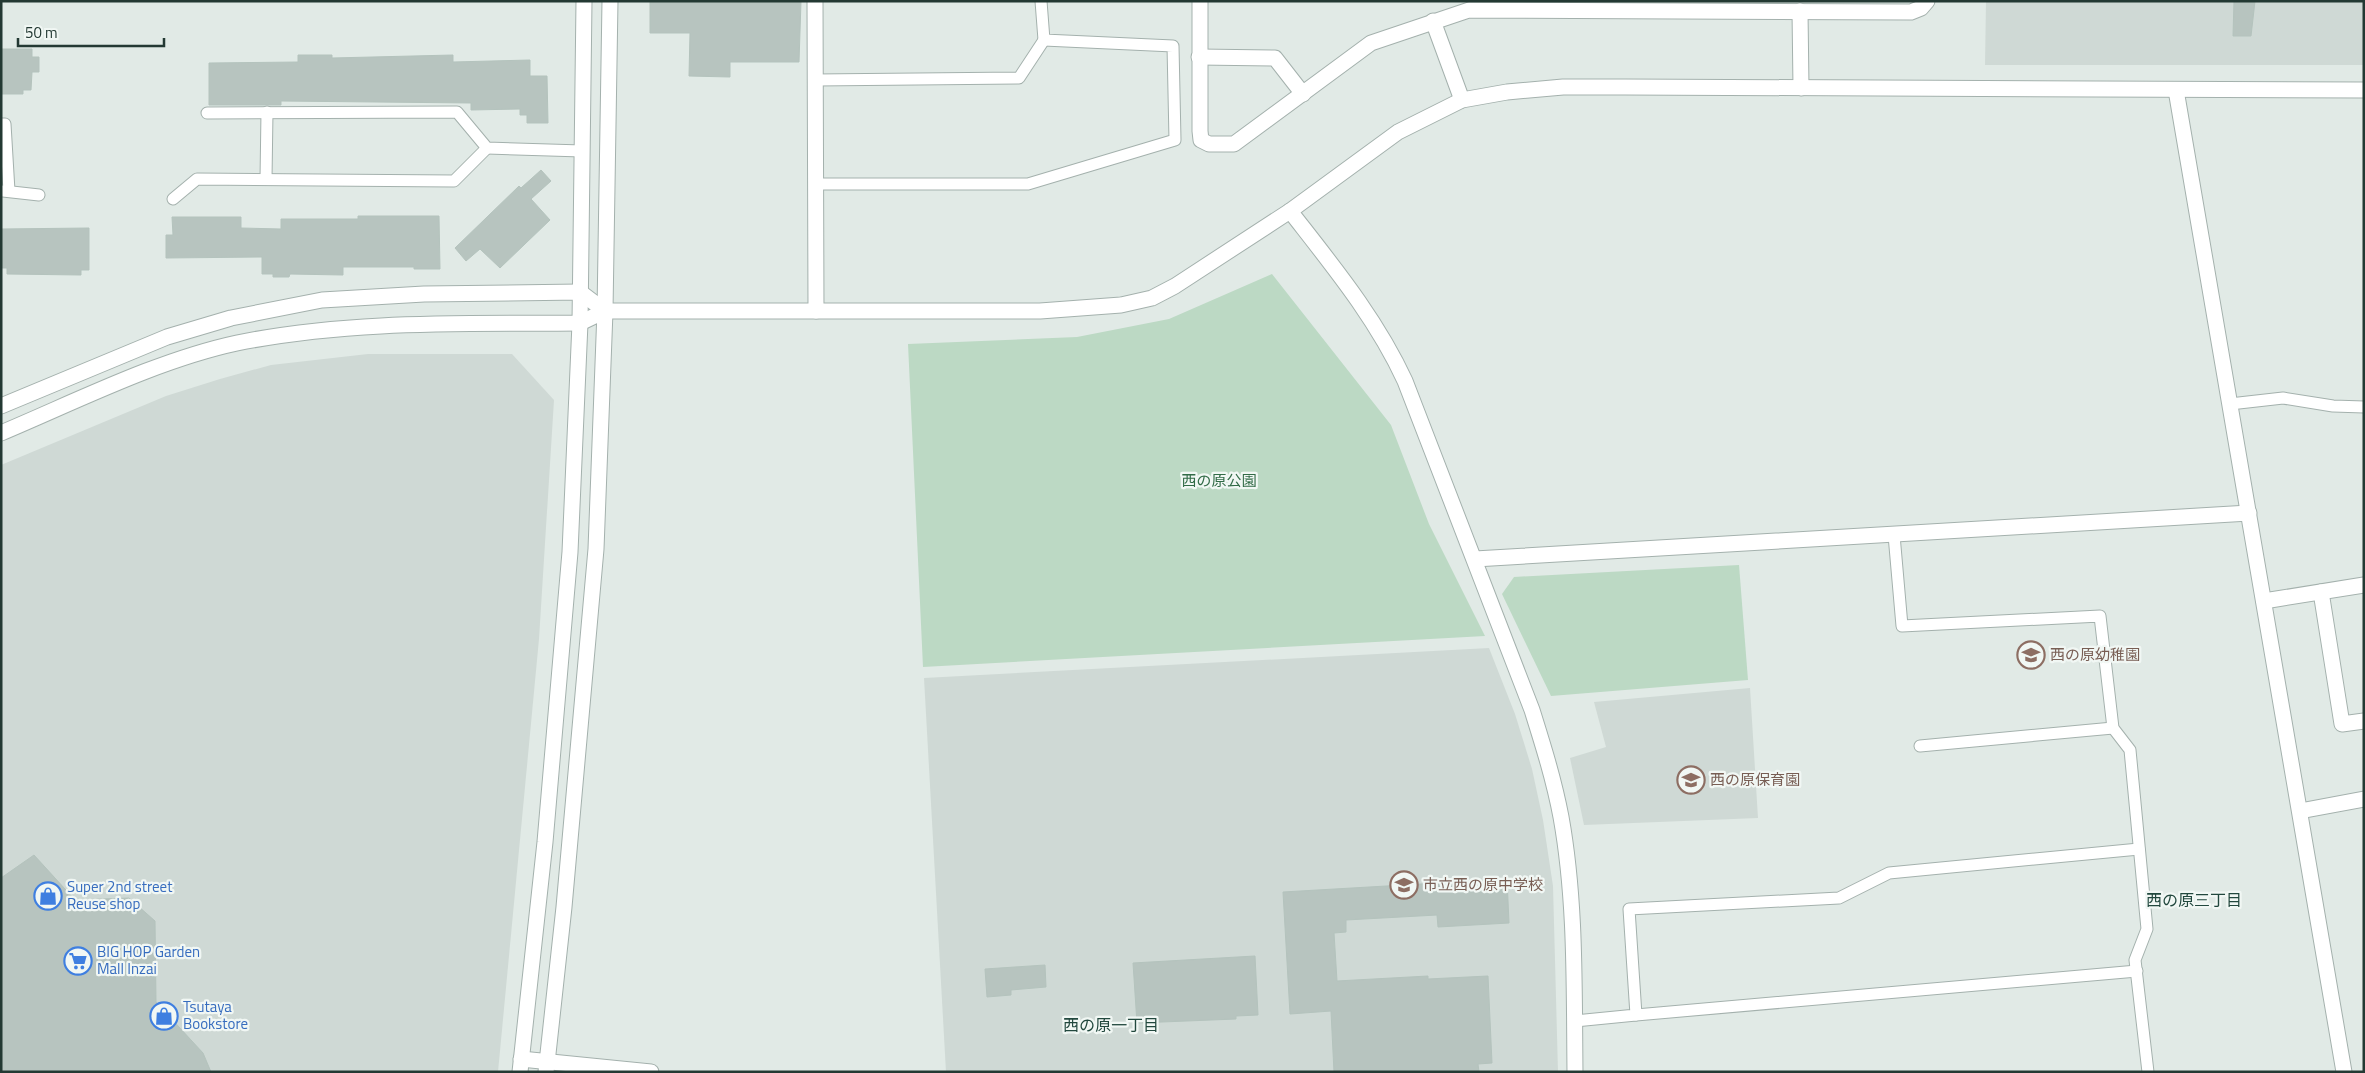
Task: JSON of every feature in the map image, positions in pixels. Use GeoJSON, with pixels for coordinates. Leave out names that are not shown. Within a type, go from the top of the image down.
{"type":"FeatureCollection","features":[{"type":"Feature","properties":{"kind":"street"},"geometry":{"type":"LineString","coordinates":[[584,1],[580,323],[570,552],[545,842],[521,1065],[652,1072]]}},
{"type":"Feature","properties":{"kind":"street"},"geometry":{"type":"LineString","coordinates":[[547,1067],[565,898],[596,549],[605,311],[610,1]]}},
{"type":"Feature","properties":{"kind":"street"},"geometry":{"type":"LineString","coordinates":[[816,1],[816,311]]}},
{"type":"Feature","properties":{"kind":"street"},"geometry":{"type":"LineString","coordinates":[[1200,1],[1200,131],[1201,140],[1209,144],[1234,144],[1371,43],[1470,10],[1552,5],[1911,12],[1921,8],[1927,1]]}},
{"type":"Feature","properties":{"kind":"street"},"geometry":{"type":"LineString","coordinates":[[1800,11],[1801,88]]}},
{"type":"Feature","properties":{"kind":"street"},"geometry":{"type":"LineString","coordinates":[[1432,22],[1462,100]]}},
{"type":"Feature","properties":{"kind":"street"},"geometry":{"type":"LineString","coordinates":[[1199,57],[1275,58],[1302,94]]}},
{"type":"Feature","properties":{"kind":"street"},"geometry":{"type":"LineString","coordinates":[[1,433],[174,361],[237,343],[338,328],[580,323],[605,311],[1040,312],[1120,305],[1152,298],[1175,286],[1290,211],[1398,132],[1462,100],[1507,92],[1563,87],[2364,90]]}},
{"type":"Feature","properties":{"kind":"street"},"geometry":{"type":"LineString","coordinates":[[2176,90],[2344,1072]]}},
{"type":"Feature","properties":{"kind":"street"},"geometry":{"type":"LineString","coordinates":[[1290,211],[1348,286],[1391,350],[1475,559],[1532,710],[1551,772],[1561,817],[1570,886],[1575,1072]]}},
{"type":"Feature","properties":{"kind":"street"},"geometry":{"type":"LineString","coordinates":[[1,406],[168,337],[231,318],[322,300],[424,294],[580,292],[605,311]]}},
{"type":"Feature","properties":{"kind":"street"},"geometry":{"type":"LineString","coordinates":[[1475,559],[2249,513]]}},
{"type":"Feature","properties":{"kind":"street"},"geometry":{"type":"LineString","coordinates":[[2264,601],[2364,585]]}},
{"type":"Feature","properties":{"kind":"street"},"geometry":{"type":"LineString","coordinates":[[2321,592],[2342,724],[2364,720]]}},
{"type":"Feature","properties":{"kind":"street"},"geometry":{"type":"LineString","coordinates":[[2300,811],[2364,799]]}},
{"type":"Feature","properties":{"kind":"lane"},"geometry":{"type":"LineString","coordinates":[[816,80],[1019,78],[1044,40],[1041,1]]}},
{"type":"Feature","properties":{"kind":"lane"},"geometry":{"type":"LineString","coordinates":[[816,184],[1028,184],[1175,140],[1173,46],[1044,40]]}},
{"type":"Feature","properties":{"kind":"lane"},"geometry":{"type":"LineString","coordinates":[[266,112],[266,179]]}},
{"type":"Feature","properties":{"kind":"lane"},"geometry":{"type":"LineString","coordinates":[[207,113],[457,112],[487,148]]}},
{"type":"Feature","properties":{"kind":"lane"},"geometry":{"type":"LineString","coordinates":[[1,124],[5,124],[5,191],[39,195]]}},
{"type":"Feature","properties":{"kind":"lane"},"geometry":{"type":"LineString","coordinates":[[174,199],[197,179],[454,181],[487,148],[582,151]]}},
{"type":"Feature","properties":{"kind":"lane"},"geometry":{"type":"LineString","coordinates":[[2230,404],[2283,398],[2333,406],[2364,408]]}},
{"type":"Feature","properties":{"kind":"lane"},"geometry":{"type":"LineString","coordinates":[[1894,535],[1902,626],[2100,616],[2113,728],[2130,750],[2147,929],[2135,960],[2148,1072]]}},
{"type":"Feature","properties":{"kind":"lane"},"geometry":{"type":"LineString","coordinates":[[1920,746],[2113,728]]}},
{"type":"Feature","properties":{"kind":"lane"},"geometry":{"type":"LineString","coordinates":[[1636,1015],[1629,909],[1838,898],[1889,872],[2140,849]]}},
{"type":"Feature","properties":{"kind":"lane"},"geometry":{"type":"LineString","coordinates":[[1575,1021],[2136,971]]}},
{"type":"Feature","properties":{"kind":"shaded area"},"geometry":{"type":"Polygon","coordinates":[[[1986,1],[2364,1],[2364,65],[1985,65],[1986,1]]]}},
{"type":"Feature","properties":{"kind":"shaded area"},"geometry":{"type":"Polygon","coordinates":[[[368,354],[512,354],[554,400],[539,639],[498,1072],[1,1072],[1,465],[166,396],[220,379],[271,365],[368,354]]]}},
{"type":"Feature","properties":{"kind":"shaded area"},"geometry":{"type":"Polygon","coordinates":[[[1489,648],[1515,714],[1532,769],[1543,820],[1553,886],[1558,1072],[946,1072],[924,678],[1489,648]]]}},
{"type":"Feature","properties":{"kind":"shaded area"},"geometry":{"type":"Polygon","coordinates":[[[1750,688],[1758,818],[1584,825],[1570,758],[1606,747],[1594,702],[1750,688]]]}},
{"type":"Feature","properties":{"kind":"green space","name":"西の原公園"},"geometry":{"type":"Polygon","coordinates":[[[1272,274],[1391,425],[1429,524],[1485,636],[923,667],[908,344],[1077,337],[1169,319],[1272,274]]]}},
{"type":"Feature","properties":{"kind":"green space"},"geometry":{"type":"Polygon","coordinates":[[[1739,565],[1748,680],[1551,696],[1502,594],[1514,577],[1739,565]]]}},
{"type":"Feature","properties":{"kind":"building"},"geometry":{"type":"Polygon","coordinates":[[[650,1],[801,1],[799,62],[730,62],[730,77],[689,76],[690,33],[650,33],[650,1]]]}},
{"type":"Feature","properties":{"kind":"building"},"geometry":{"type":"Polygon","coordinates":[[[2234,1],[2255,1],[2251,36],[2233,36],[2234,1]]]}},
{"type":"Feature","properties":{"kind":"building"},"geometry":{"type":"Polygon","coordinates":[[[1,49],[32,49],[32,57],[39,57],[39,72],[32,72],[31,90],[23,90],[23,94],[1,94],[1,49]]]}},
{"type":"Feature","properties":{"kind":"building"},"geometry":{"type":"Polygon","coordinates":[[[298,55],[332,55],[332,58],[453,55],[453,62],[530,60],[530,76],[547,76],[548,123],[527,123],[527,115],[520,115],[520,109],[471,110],[471,103],[281,101],[281,105],[209,105],[209,63],[298,62],[298,55]]]}},
{"type":"Feature","properties":{"kind":"building"},"geometry":{"type":"Polygon","coordinates":[[[541,170],[551,181],[531,199],[550,220],[500,268],[480,249],[466,261],[455,248],[519,186],[521,188],[541,170]]]}},
{"type":"Feature","properties":{"kind":"building"},"geometry":{"type":"Polygon","coordinates":[[[358,216],[439,216],[440,269],[343,267],[343,275],[290,274],[289,277],[273,277],[273,274],[262,274],[262,257],[166,258],[166,235],[173,235],[172,217],[241,217],[241,228],[281,229],[281,219],[358,219],[358,216]]]}},
{"type":"Feature","properties":{"kind":"building"},"geometry":{"type":"Polygon","coordinates":[[[89,228],[89,270],[81,270],[81,275],[7,274],[7,268],[1,268],[1,229],[89,228]]]}},
{"type":"Feature","properties":{"kind":"building","name":"BIG HOP Garden Mall Inzai"},"geometry":{"type":"Polygon","coordinates":[[[34,855],[75,900],[129,898],[155,921],[156,1002],[203,1053],[211,1072],[1,1072],[1,878],[34,855]]]}},
{"type":"Feature","properties":{"kind":"building"},"geometry":{"type":"Polygon","coordinates":[[[1507,879],[1509,923],[1438,927],[1437,915],[1346,920],[1346,932],[1334,933],[1337,981],[1428,976],[1428,979],[1488,976],[1492,1063],[1478,1064],[1479,1072],[1334,1072],[1331,1011],[1290,1014],[1283,892],[1507,879]]]}},
{"type":"Feature","properties":{"kind":"building"},"geometry":{"type":"Polygon","coordinates":[[[1255,956],[1258,1015],[1236,1016],[1236,1019],[1137,1023],[1133,963],[1255,956]]]}},
{"type":"Feature","properties":{"kind":"building"},"geometry":{"type":"Polygon","coordinates":[[[1045,965],[1046,987],[1011,990],[1011,995],[987,997],[985,969],[1045,965]]]}},
{"type":"Feature","properties":{"kind":"place","name":"西の原幼稚園"},"geometry":{"type":"Point","coordinates":[2031,655]}},
{"type":"Feature","properties":{"kind":"place","name":"西の原保育園"},"geometry":{"type":"Point","coordinates":[1691,780]}},
{"type":"Feature","properties":{"kind":"place","name":"市立西の原中学校"},"geometry":{"type":"Point","coordinates":[1404,885]}},
{"type":"Feature","properties":{"kind":"place","name":"Super 2nd street Reuse shop"},"geometry":{"type":"Point","coordinates":[48,896]}},
{"type":"Feature","properties":{"kind":"place","name":"BIG HOP Garden Mall Inzai"},"geometry":{"type":"Point","coordinates":[78,961]}},
{"type":"Feature","properties":{"kind":"place","name":"Tsutaya Bookstore"},"geometry":{"type":"Point","coordinates":[164,1016]}},
{"type":"Feature","properties":{"kind":"district","name":"西の原三丁目"},"geometry":{"type":"Point","coordinates":[2194,900]}},
{"type":"Feature","properties":{"kind":"district","name":"西の原一丁目"},"geometry":{"type":"Point","coordinates":[1111,1025]}}]}
